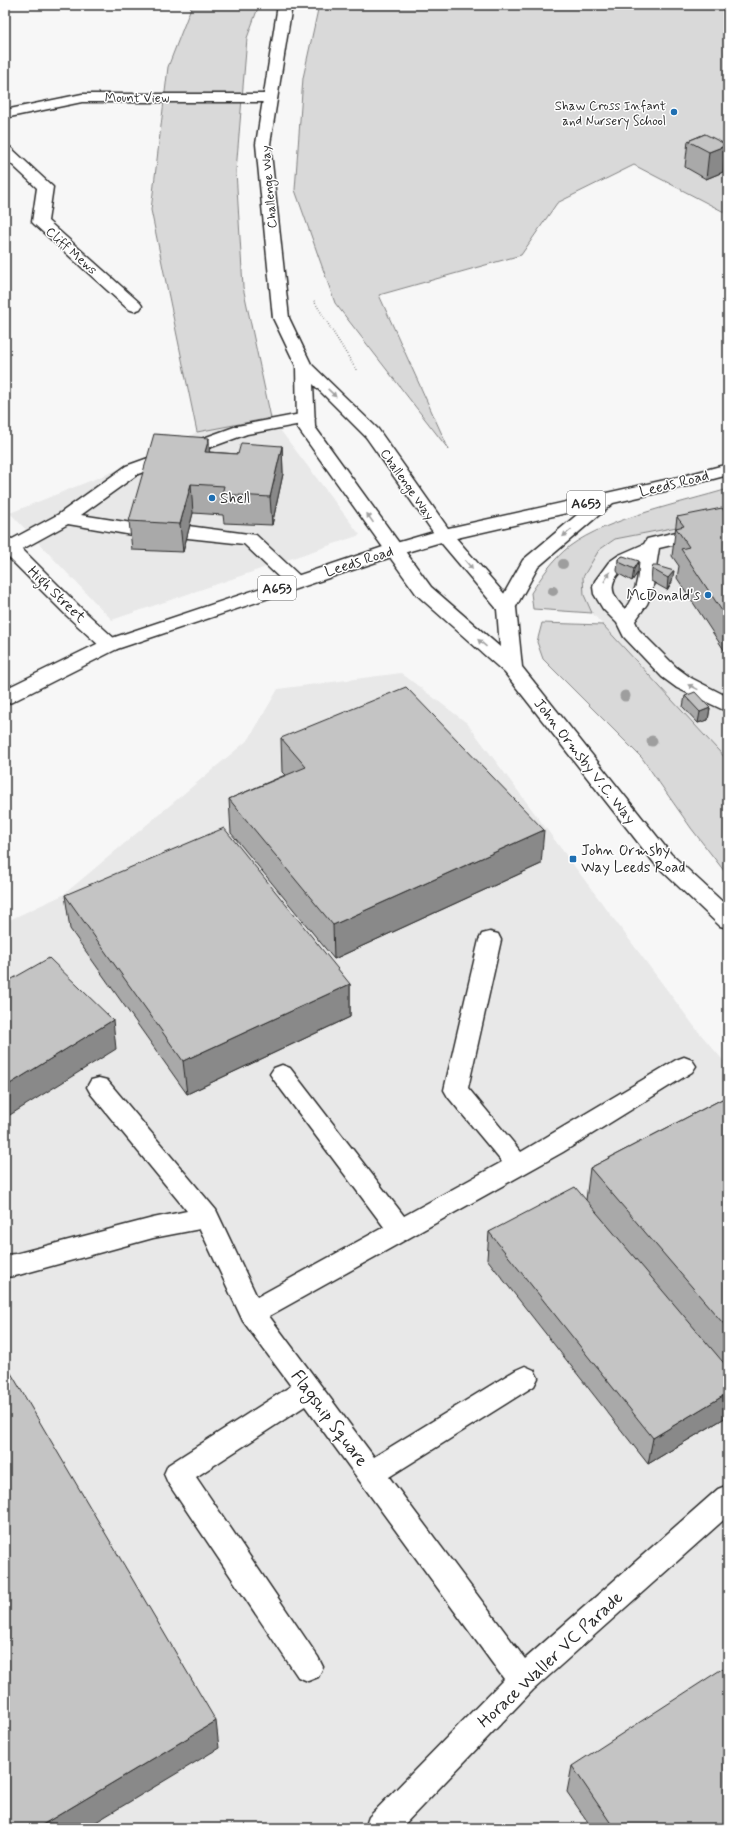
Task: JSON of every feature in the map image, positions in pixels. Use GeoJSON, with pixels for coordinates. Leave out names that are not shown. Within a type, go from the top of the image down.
{"type":"FeatureCollection","features":[{"type":"Feature","properties":{"kind":"main road","name":"Challenge Way"},"geometry":{"type":"LineString","coordinates":[[285,5],[263,144],[281,318],[304,366],[372,433],[444,535]]}},
{"type":"Feature","properties":{"kind":"main road","name":"Mount View"},"geometry":{"type":"LineString","coordinates":[[5,114],[82,98],[270,98]]}},
{"type":"Feature","properties":{"kind":"main road","name":"Cliff Mews"},"geometry":{"type":"LineString","coordinates":[[5,150],[45,187],[40,222],[134,306]]}},
{"type":"Feature","properties":{"kind":"main road","name":"Challenge Way"},"geometry":{"type":"LineString","coordinates":[[304,366],[306,427],[393,550]]}},
{"type":"Feature","properties":{"kind":"main road"},"geometry":{"type":"LineString","coordinates":[[7,545],[65,518],[132,470],[242,430],[306,418]]}},
{"type":"Feature","properties":{"kind":"main road","name":"Leeds Road"},"geometry":{"type":"LineString","coordinates":[[5,697],[110,645],[393,550],[444,535],[687,481],[728,469]]}},
{"type":"Feature","properties":{"kind":"main road"},"geometry":{"type":"LineString","coordinates":[[512,668],[506,608],[530,564],[608,499]]}},
{"type":"Feature","properties":{"kind":"main road"},"geometry":{"type":"LineString","coordinates":[[65,518],[138,530],[188,532],[249,539],[295,582]]}},
{"type":"Feature","properties":{"kind":"main road"},"geometry":{"type":"LineString","coordinates":[[625,620],[630,616],[642,596],[647,573],[647,556],[654,543],[714,528],[728,530]]}},
{"type":"Feature","properties":{"kind":"main road"},"geometry":{"type":"LineString","coordinates":[[444,535],[506,608]]}},
{"type":"Feature","properties":{"kind":"main road","name":"High Street"},"geometry":{"type":"LineString","coordinates":[[7,545],[73,611],[110,645]]}},
{"type":"Feature","properties":{"kind":"main road"},"geometry":{"type":"LineString","coordinates":[[650,548],[623,559],[612,568],[602,585],[603,594],[608,603],[625,620],[631,633],[669,672],[684,683],[728,705]]}},
{"type":"Feature","properties":{"kind":"main road","name":"John Ormsby V.C. Way"},"geometry":{"type":"LineString","coordinates":[[393,550],[424,591],[512,668],[663,859],[728,920]]}},
{"type":"Feature","properties":{"kind":"main road"},"geometry":{"type":"LineString","coordinates":[[490,940],[456,1090],[518,1165]]}},
{"type":"Feature","properties":{"kind":"main road"},"geometry":{"type":"LineString","coordinates":[[252,1312],[518,1165],[684,1066]]}},
{"type":"Feature","properties":{"kind":"main road"},"geometry":{"type":"LineString","coordinates":[[282,1074],[400,1230]]}},
{"type":"Feature","properties":{"kind":"main road","name":"Flagship Square"},"geometry":{"type":"LineString","coordinates":[[99,1087],[150,1150],[207,1216],[252,1312],[523,1680]]}},
{"type":"Feature","properties":{"kind":"main road"},"geometry":{"type":"LineString","coordinates":[[5,1266],[15,1265],[153,1228],[207,1216]]}},
{"type":"Feature","properties":{"kind":"main road"},"geometry":{"type":"LineString","coordinates":[[371,1474],[525,1378]]}},
{"type":"Feature","properties":{"kind":"main road"},"geometry":{"type":"LineString","coordinates":[[308,1667],[178,1474],[309,1389]]}},
{"type":"Feature","properties":{"kind":"main road","name":"Horace Waller VC Parade"},"geometry":{"type":"LineString","coordinates":[[380,1828],[523,1680],[728,1498]]}},
{"type":"Feature","properties":{"kind":"shaded area"},"geometry":{"type":"Polygon","coordinates":[[[192,5],[259,5],[247,38],[236,171],[243,287],[271,418],[197,432],[151,210],[168,67],[192,5]]]}},
{"type":"Feature","properties":{"kind":"shaded area"},"geometry":{"type":"Polygon","coordinates":[[[319,5],[728,5],[728,214],[634,165],[557,203],[521,255],[379,295],[449,450],[335,303],[295,190],[303,78],[319,5]]]}},
{"type":"Feature","properties":{"kind":"shaded area"},"geometry":{"type":"Polygon","coordinates":[[[271,418],[360,535],[112,620],[10,513],[142,460],[197,432],[271,418]]]}},
{"type":"Feature","properties":{"kind":"shaded area"},"geometry":{"type":"Polygon","coordinates":[[[728,489],[728,517],[615,539],[599,550],[583,577],[584,595],[592,613],[533,609],[531,593],[544,574],[564,551],[586,536],[604,527],[646,512],[728,489]]]}},
{"type":"Feature","properties":{"kind":"shaded area"},"geometry":{"type":"Polygon","coordinates":[[[728,517],[728,761],[592,613],[584,595],[583,577],[599,550],[615,539],[728,517]]]}},
{"type":"Feature","properties":{"kind":"shaded area"},"geometry":{"type":"Polygon","coordinates":[[[542,623],[603,625],[728,761],[728,876],[691,828],[642,758],[543,659],[537,642],[542,623]]]}},
{"type":"Feature","properties":{"kind":"shaded area"},"geometry":{"type":"Polygon","coordinates":[[[401,673],[467,723],[697,1030],[728,1066],[728,1828],[5,1828],[5,922],[63,895],[249,739],[278,689],[401,673]]]}},
{"type":"Feature","properties":{"kind":"building"},"geometry":{"type":"Polygon","coordinates":[[[705,134],[727,145],[709,152],[688,141],[705,134]]]}},
{"type":"Feature","properties":{"kind":"building"},"geometry":{"type":"Polygon","coordinates":[[[154,434],[209,438],[205,452],[238,454],[241,443],[282,446],[270,497],[222,494],[224,486],[191,484],[180,524],[129,521],[154,434]]]}},
{"type":"Feature","properties":{"kind":"building"},"geometry":{"type":"Polygon","coordinates":[[[722,508],[728,516],[728,620],[681,549],[689,547],[676,528],[684,526],[677,517],[722,508]]]}},
{"type":"Feature","properties":{"kind":"building"},"geometry":{"type":"Polygon","coordinates":[[[623,556],[639,561],[634,569],[621,563],[618,559],[623,556]]]}},
{"type":"Feature","properties":{"kind":"building"},"geometry":{"type":"Polygon","coordinates":[[[653,566],[674,571],[668,578],[652,569],[653,566]]]}},
{"type":"Feature","properties":{"kind":"building"},"geometry":{"type":"Polygon","coordinates":[[[406,687],[544,830],[333,925],[229,799],[306,767],[281,738],[406,687]]]}},
{"type":"Feature","properties":{"kind":"building"},"geometry":{"type":"Polygon","coordinates":[[[695,692],[710,708],[700,712],[685,696],[695,692]]]}},
{"type":"Feature","properties":{"kind":"building"},"geometry":{"type":"Polygon","coordinates":[[[224,828],[350,984],[183,1061],[65,895],[224,828]]]}},
{"type":"Feature","properties":{"kind":"building"},"geometry":{"type":"Polygon","coordinates":[[[49,958],[113,1020],[5,1087],[5,983],[49,958]]]}},
{"type":"Feature","properties":{"kind":"building"},"geometry":{"type":"Polygon","coordinates":[[[728,1096],[728,1329],[590,1168],[728,1096]]]}},
{"type":"Feature","properties":{"kind":"building"},"geometry":{"type":"Polygon","coordinates":[[[575,1187],[728,1368],[728,1393],[653,1438],[489,1232],[575,1187]]]}},
{"type":"Feature","properties":{"kind":"building"},"geometry":{"type":"Polygon","coordinates":[[[8,1368],[216,1721],[37,1828],[5,1828],[5,1370],[8,1368]]]}},
{"type":"Feature","properties":{"kind":"building"},"geometry":{"type":"Polygon","coordinates":[[[728,1665],[728,1828],[614,1828],[572,1766],[728,1665]]]}},
{"type":"Feature","properties":{"kind":"place","name":"Shaw Cross Infant and Nursery School"},"geometry":{"type":"Point","coordinates":[674,112]}},
{"type":"Feature","properties":{"kind":"place","name":"Shell"},"geometry":{"type":"Point","coordinates":[212,498]}},
{"type":"Feature","properties":{"kind":"place","name":"McDonald's"},"geometry":{"type":"Point","coordinates":[708,595]}},
{"type":"Feature","properties":{"kind":"place","name":"John Ormsby Way Leeds Road"},"geometry":{"type":"Point","coordinates":[573,859]}}]}
